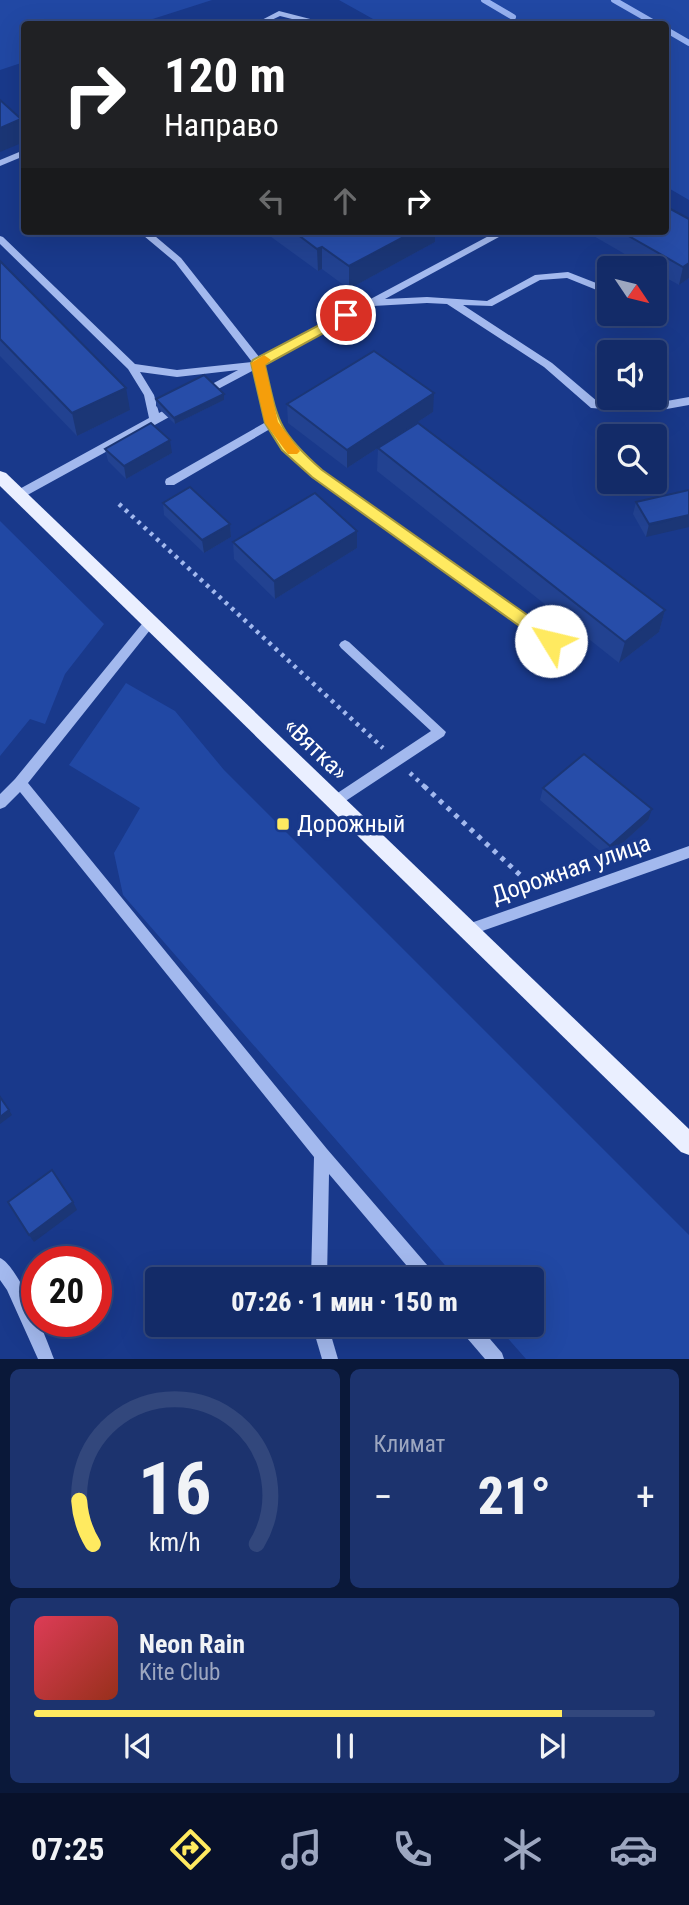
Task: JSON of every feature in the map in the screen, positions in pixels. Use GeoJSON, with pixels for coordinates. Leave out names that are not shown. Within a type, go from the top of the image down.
{"type":"FeatureCollection","features":[{"type":"Feature","properties":{"kind":"main road","name":"«Вятка»"},"geometry":{"type":"LineString","coordinates":[[0,477],[689,1144]]}},
{"type":"Feature","properties":{"kind":"street"},"geometry":{"type":"LineString","coordinates":[[264,21],[279,13],[308,21]]}},
{"type":"Feature","properties":{"kind":"street"},"geometry":{"type":"LineString","coordinates":[[0,163],[21,154]]}},
{"type":"Feature","properties":{"kind":"street"},"geometry":{"type":"LineString","coordinates":[[148,235],[178,260],[258,363],[272,423],[287,446],[317,473],[551,641]]}},
{"type":"Feature","properties":{"kind":"street"},"geometry":{"type":"LineString","coordinates":[[19,495],[497,235]]}},
{"type":"Feature","properties":{"kind":"street"},"geometry":{"type":"LineString","coordinates":[[0,239],[132,368],[149,395],[155,420]]}},
{"type":"Feature","properties":{"kind":"street"},"geometry":{"type":"LineString","coordinates":[[368,303],[449,301],[489,304],[538,277],[568,275],[597,287]]}},
{"type":"Feature","properties":{"kind":"street"},"geometry":{"type":"LineString","coordinates":[[449,301],[548,365],[595,405],[650,408],[689,401]]}},
{"type":"Feature","properties":{"kind":"street"},"geometry":{"type":"LineString","coordinates":[[132,368],[160,375],[180,375],[258,363]]}},
{"type":"Feature","properties":{"kind":"street"},"geometry":{"type":"LineString","coordinates":[[170,482],[272,423]]}},
{"type":"Feature","properties":{"kind":"street"},"geometry":{"type":"LineString","coordinates":[[0,803],[20,783],[150,622]]}},
{"type":"Feature","properties":{"kind":"street"},"geometry":{"type":"LineString","coordinates":[[335,802],[440,732],[345,645]]}},
{"type":"Feature","properties":{"kind":"street"},"geometry":{"type":"LineString","coordinates":[[20,783],[321,1154],[418,1267]]}},
{"type":"Feature","properties":{"kind":"street","name":"Дорожная улица"},"geometry":{"type":"LineString","coordinates":[[468,930],[689,852]]}},
{"type":"Feature","properties":{"kind":"street"},"geometry":{"type":"LineString","coordinates":[[320,1267],[321,1154]]}},
{"type":"Feature","properties":{"kind":"street"},"geometry":{"type":"LineString","coordinates":[[0,1266],[13,1284],[46,1359]]}},
{"type":"Feature","properties":{"kind":"street"},"geometry":{"type":"LineString","coordinates":[[324,1337],[330,1359]]}},
{"type":"Feature","properties":{"kind":"street"},"geometry":{"type":"LineString","coordinates":[[477,1337],[496,1359]]}},
{"type":"Feature","properties":{"kind":"path"},"geometry":{"type":"LineString","coordinates":[[120,505],[548,901]]}},
{"type":"Feature","properties":{"kind":"shaded area"},"geometry":{"type":"Polygon","coordinates":[[[0,0],[212,0],[146,21],[21,21],[21,63],[0,70],[0,0]]]}},
{"type":"Feature","properties":{"kind":"shaded area"},"geometry":{"type":"Polygon","coordinates":[[[339,0],[689,0],[689,200],[669,188],[669,21],[377,21],[339,0]]]}},
{"type":"Feature","properties":{"kind":"shaded area"},"geometry":{"type":"Polygon","coordinates":[[[0,521],[104,624],[65,674],[45,724],[30,719],[0,756],[0,521]]]}},
{"type":"Feature","properties":{"kind":"shaded area"},"geometry":{"type":"Polygon","coordinates":[[[126,683],[175,711],[224,770],[689,1235],[689,1359],[526,1359],[507,1337],[544,1337],[544,1267],[447,1267],[123,895],[114,853],[140,808],[69,765],[126,683]]]}},
{"type":"Feature","properties":{"kind":"building"},"geometry":{"type":"Polygon","coordinates":[[[0,100],[21,119],[0,128],[0,100]]]}},
{"type":"Feature","properties":{"kind":"building"},"geometry":{"type":"Polygon","coordinates":[[[669,208],[689,219],[689,263],[683,267],[627,235],[669,235],[669,208]]]}},
{"type":"Feature","properties":{"kind":"building"},"geometry":{"type":"Polygon","coordinates":[[[298,235],[407,235],[349,266],[322,247],[317,249],[298,235]]]}},
{"type":"Feature","properties":{"kind":"building"},"geometry":{"type":"Polygon","coordinates":[[[0,261],[126,388],[72,413],[0,339],[0,261]]]}},
{"type":"Feature","properties":{"kind":"building"},"geometry":{"type":"Polygon","coordinates":[[[374,351],[434,393],[347,450],[287,404],[374,351]]]}},
{"type":"Feature","properties":{"kind":"building"},"geometry":{"type":"Polygon","coordinates":[[[204,375],[224,394],[174,418],[156,399],[204,375]]]}},
{"type":"Feature","properties":{"kind":"building"},"geometry":{"type":"Polygon","coordinates":[[[151,423],[170,440],[124,466],[105,449],[151,423]]]}},
{"type":"Feature","properties":{"kind":"building"},"geometry":{"type":"Polygon","coordinates":[[[418,423],[665,610],[625,642],[378,448],[418,423]]]}},
{"type":"Feature","properties":{"kind":"building"},"geometry":{"type":"Polygon","coordinates":[[[190,487],[230,524],[202,540],[163,503],[190,487]]]}},
{"type":"Feature","properties":{"kind":"building"},"geometry":{"type":"Polygon","coordinates":[[[689,490],[689,515],[649,524],[636,502],[689,490]]]}},
{"type":"Feature","properties":{"kind":"building"},"geometry":{"type":"Polygon","coordinates":[[[315,493],[357,531],[274,581],[233,542],[315,493]]]}},
{"type":"Feature","properties":{"kind":"building"},"geometry":{"type":"Polygon","coordinates":[[[584,754],[652,809],[610,846],[543,788],[584,754]]]}},
{"type":"Feature","properties":{"kind":"building"},"geometry":{"type":"Polygon","coordinates":[[[0,1097],[9,1110],[0,1117],[0,1097]]]}},
{"type":"Feature","properties":{"kind":"building"},"geometry":{"type":"Polygon","coordinates":[[[52,1170],[73,1202],[29,1235],[8,1202],[52,1170]]]}},
{"type":"Feature","properties":{"kind":"waterway"},"geometry":{"type":"LineString","coordinates":[[484,0],[513,17]]}},
{"type":"Feature","properties":{"kind":"waterway"},"geometry":{"type":"LineString","coordinates":[[614,0],[651,21]]}},
{"type":"Feature","properties":{"kind":"waterway"},"geometry":{"type":"LineString","coordinates":[[669,31],[689,43]]}},
{"type":"Feature","properties":{"kind":"slow traffic"},"geometry":{"type":"LineString","coordinates":[[264,360],[258,363],[272,423],[293,451]]}},
{"type":"Feature","properties":{"kind":"place","name":"Дорожный"},"geometry":{"type":"Point","coordinates":[283,824]}},
{"type":"Feature","properties":{"kind":"route"},"geometry":{"type":"LineString","coordinates":[[346,315],[258,363],[272,423],[287,446],[317,473],[551,641]]}}]}
